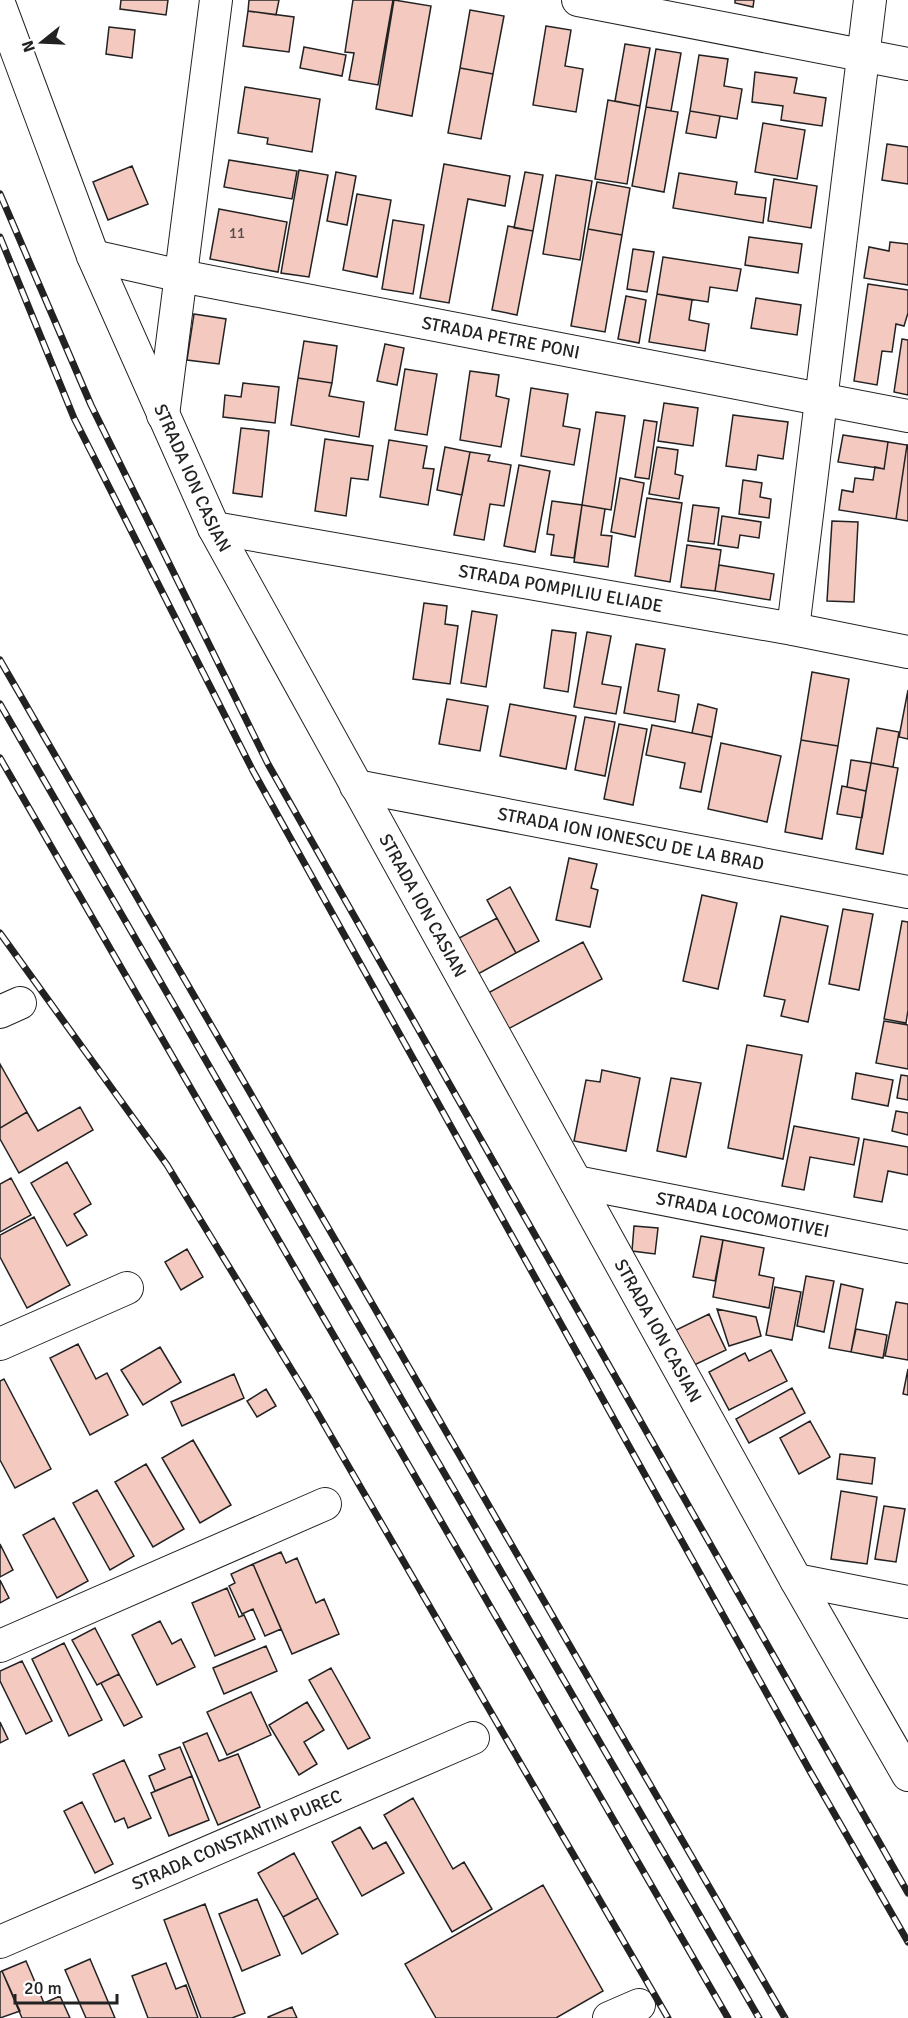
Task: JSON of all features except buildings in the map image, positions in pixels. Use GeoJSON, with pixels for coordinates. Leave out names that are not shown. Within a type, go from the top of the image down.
{"type":"FeatureCollection","features":[{"type":"Feature","properties":{"kind":"street"},"geometry":{"type":"LineString","coordinates":[[163,415],[216,0]]}},
{"type":"Feature","properties":{"kind":"street"},"geometry":{"type":"LineString","coordinates":[[578,0],[908,63]]}},
{"type":"Feature","properties":{"kind":"street"},"geometry":{"type":"LineString","coordinates":[[793,629],[870,0]]}},
{"type":"Feature","properties":{"kind":"street","name":"STRADA ION CASIAN"},"geometry":{"type":"LineString","coordinates":[[0,6],[93,256],[214,528],[796,1580],[908,1775]]}},
{"type":"Feature","properties":{"kind":"street","name":"STRADA PETRE PONI"},"geometry":{"type":"LineString","coordinates":[[93,256],[181,276],[908,416]]}},
{"type":"Feature","properties":{"kind":"street","name":"STRADA POMPILIU ELIADE"},"geometry":{"type":"LineString","coordinates":[[214,528],[793,629],[908,652]]}},
{"type":"Feature","properties":{"kind":"street","name":"STRADA ION IONESCU DE LA BRAD"},"geometry":{"type":"LineString","coordinates":[[356,786],[908,892]]}},
{"type":"Feature","properties":{"kind":"street","name":"STRADA LOCOMOTIVEI"},"geometry":{"type":"LineString","coordinates":[[576,1182],[908,1247]]}},
{"type":"Feature","properties":{"kind":"street"},"geometry":{"type":"LineString","coordinates":[[0,1344],[127,1288]]}},
{"type":"Feature","properties":{"kind":"street"},"geometry":{"type":"LineString","coordinates":[[0,1646],[325,1504]]}},
{"type":"Feature","properties":{"kind":"street"},"geometry":{"type":"LineString","coordinates":[[796,1580],[908,1602]]}},
{"type":"Feature","properties":{"kind":"street","name":"STRADA CONSTANTIN PUREC"},"geometry":{"type":"LineString","coordinates":[[0,1941],[473,1738]]}},
{"type":"Feature","properties":{"kind":"street"},"geometry":{"type":"LineString","coordinates":[[609,2018],[639,2005]]}},
{"type":"Feature","properties":{"kind":"railway"},"geometry":{"type":"LineString","coordinates":[[0,194],[91,405],[268,764],[908,1893]]}},
{"type":"Feature","properties":{"kind":"railway"},"geometry":{"type":"LineString","coordinates":[[0,237],[74,418],[253,771],[811,1773],[908,1942]]}},
{"type":"Feature","properties":{"kind":"railway"},"geometry":{"type":"LineString","coordinates":[[0,660],[785,2018]]}},
{"type":"Feature","properties":{"kind":"railway"},"geometry":{"type":"LineString","coordinates":[[0,704],[759,2018]]}},
{"type":"Feature","properties":{"kind":"railway"},"geometry":{"type":"LineString","coordinates":[[0,758],[728,2018]]}},
{"type":"Feature","properties":{"kind":"railway"},"geometry":{"type":"LineString","coordinates":[[0,933],[167,1165],[310,1400],[668,2018]]}}]}
